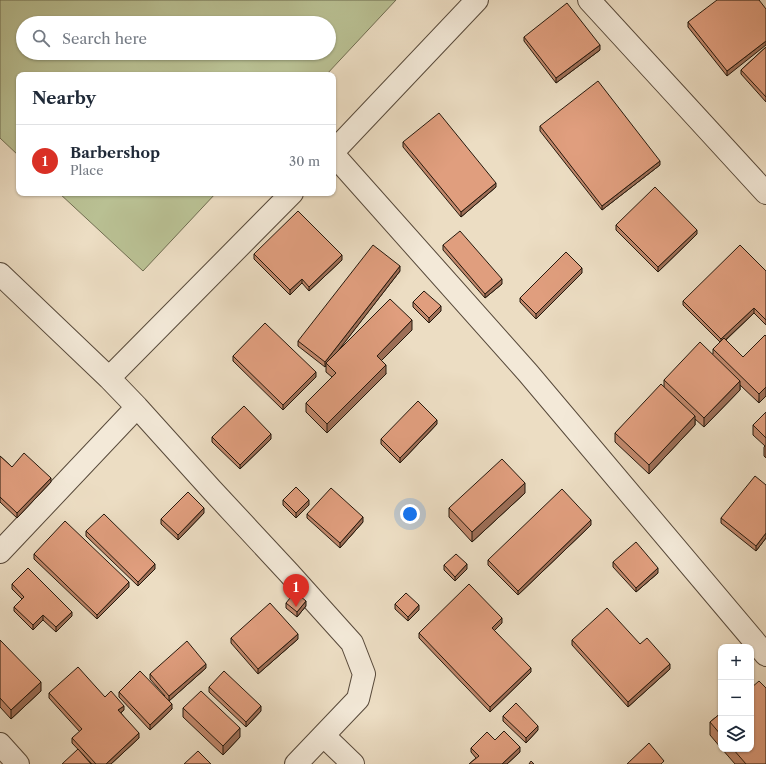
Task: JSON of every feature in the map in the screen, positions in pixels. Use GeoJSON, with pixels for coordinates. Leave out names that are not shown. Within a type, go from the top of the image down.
{"type":"FeatureCollection","features":[{"type":"Feature","properties":{"kind":"street"},"geometry":{"type":"LineString","coordinates":[[336,150],[477,0]]}},
{"type":"Feature","properties":{"kind":"street"},"geometry":{"type":"LineString","coordinates":[[589,0],[766,193]]}},
{"type":"Feature","properties":{"kind":"street"},"geometry":{"type":"LineString","coordinates":[[336,156],[528,373],[766,655]]}},
{"type":"Feature","properties":{"kind":"street"},"geometry":{"type":"LineString","coordinates":[[109,378],[289,196]]}},
{"type":"Feature","properties":{"kind":"street"},"geometry":{"type":"LineString","coordinates":[[0,274],[109,378],[137,407],[352,643],[364,674],[358,699],[296,764]]}},
{"type":"Feature","properties":{"kind":"street"},"geometry":{"type":"LineString","coordinates":[[0,552],[137,407]]}},
{"type":"Feature","properties":{"kind":"street"},"geometry":{"type":"LineString","coordinates":[[324,736],[353,764]]}},
{"type":"Feature","properties":{"kind":"street"},"geometry":{"type":"LineString","coordinates":[[0,744],[18,764]]}},
{"type":"Feature","properties":{"kind":"green space"},"geometry":{"type":"Polygon","coordinates":[[[0,0],[396,0],[329,72],[16,72],[16,153],[0,138],[0,0]]]}},
{"type":"Feature","properties":{"kind":"green space"},"geometry":{"type":"Polygon","coordinates":[[[62,196],[213,196],[143,271],[62,196]]]}},
{"type":"Feature","properties":{"kind":"building"},"geometry":{"type":"Polygon","coordinates":[[[717,0],[759,0],[766,9],[766,41],[727,71],[688,22],[717,0]]]}},
{"type":"Feature","properties":{"kind":"building"},"geometry":{"type":"Polygon","coordinates":[[[567,3],[600,45],[556,78],[524,37],[567,3]]]}},
{"type":"Feature","properties":{"kind":"building"},"geometry":{"type":"Polygon","coordinates":[[[766,47],[766,97],[741,70],[766,47]]]}},
{"type":"Feature","properties":{"kind":"building"},"geometry":{"type":"Polygon","coordinates":[[[598,81],[660,161],[602,206],[540,126],[598,81]]]}},
{"type":"Feature","properties":{"kind":"building"},"geometry":{"type":"Polygon","coordinates":[[[439,113],[496,183],[461,212],[403,142],[439,113]]]}},
{"type":"Feature","properties":{"kind":"building"},"geometry":{"type":"Polygon","coordinates":[[[655,187],[697,230],[658,267],[616,225],[655,187]]]}},
{"type":"Feature","properties":{"kind":"building"},"geometry":{"type":"Polygon","coordinates":[[[298,211],[342,255],[309,287],[302,279],[290,290],[254,254],[298,211]]]}},
{"type":"Feature","properties":{"kind":"building"},"geometry":{"type":"Polygon","coordinates":[[[460,231],[502,279],[485,294],[443,245],[460,231]]]}},
{"type":"Feature","properties":{"kind":"building"},"geometry":{"type":"Polygon","coordinates":[[[373,245],[400,266],[325,362],[298,341],[373,245]]]}},
{"type":"Feature","properties":{"kind":"building"},"geometry":{"type":"Polygon","coordinates":[[[740,245],[766,271],[766,320],[754,308],[721,339],[683,301],[740,245]]]}},
{"type":"Feature","properties":{"kind":"building"},"geometry":{"type":"Polygon","coordinates":[[[566,252],[582,268],[536,314],[520,298],[566,252]]]}},
{"type":"Feature","properties":{"kind":"building"},"geometry":{"type":"Polygon","coordinates":[[[424,291],[441,306],[429,318],[413,302],[424,291]]]}},
{"type":"Feature","properties":{"kind":"building"},"geometry":{"type":"Polygon","coordinates":[[[390,299],[412,320],[377,356],[386,365],[327,424],[306,403],[336,373],[326,363],[390,299]]]}},
{"type":"Feature","properties":{"kind":"building"},"geometry":{"type":"Polygon","coordinates":[[[265,323],[316,372],[283,405],[233,356],[265,323]]]}},
{"type":"Feature","properties":{"kind":"building"},"geometry":{"type":"Polygon","coordinates":[[[765,335],[766,387],[759,394],[713,349],[724,338],[743,357],[765,335]]]}},
{"type":"Feature","properties":{"kind":"building"},"geometry":{"type":"Polygon","coordinates":[[[700,342],[740,381],[704,418],[664,380],[700,342]]]}},
{"type":"Feature","properties":{"kind":"building"},"geometry":{"type":"Polygon","coordinates":[[[661,384],[695,416],[649,465],[615,433],[661,384]]]}},
{"type":"Feature","properties":{"kind":"building"},"geometry":{"type":"Polygon","coordinates":[[[418,401],[437,420],[400,458],[381,439],[418,401]]]}},
{"type":"Feature","properties":{"kind":"building"},"geometry":{"type":"Polygon","coordinates":[[[244,406],[271,434],[240,465],[212,437],[244,406]]]}},
{"type":"Feature","properties":{"kind":"building"},"geometry":{"type":"Polygon","coordinates":[[[766,412],[766,438],[753,425],[766,412]]]}},
{"type":"Feature","properties":{"kind":"building"},"geometry":{"type":"Polygon","coordinates":[[[24,453],[51,478],[17,513],[0,497],[0,456],[12,467],[24,453]]]}},
{"type":"Feature","properties":{"kind":"building"},"geometry":{"type":"Polygon","coordinates":[[[502,459],[525,483],[472,532],[449,508],[502,459]]]}},
{"type":"Feature","properties":{"kind":"building"},"geometry":{"type":"Polygon","coordinates":[[[755,476],[766,485],[766,533],[756,546],[721,518],[755,476]]]}},
{"type":"Feature","properties":{"kind":"building"},"geometry":{"type":"Polygon","coordinates":[[[296,487],[309,500],[296,513],[283,500],[296,487]]]}},
{"type":"Feature","properties":{"kind":"building"},"geometry":{"type":"Polygon","coordinates":[[[331,488],[363,517],[340,543],[307,514],[331,488]]]}},
{"type":"Feature","properties":{"kind":"building"},"geometry":{"type":"Polygon","coordinates":[[[562,489],[591,520],[518,591],[488,560],[562,489]]]}},
{"type":"Feature","properties":{"kind":"building"},"geometry":{"type":"Polygon","coordinates":[[[188,492],[204,508],[178,535],[161,519],[188,492]]]}},
{"type":"Feature","properties":{"kind":"building"},"geometry":{"type":"Polygon","coordinates":[[[104,514],[155,564],[138,582],[86,531],[104,514]]]}},
{"type":"Feature","properties":{"kind":"building"},"geometry":{"type":"Polygon","coordinates":[[[65,521],[129,582],[97,615],[34,554],[65,521]]]}},
{"type":"Feature","properties":{"kind":"building"},"geometry":{"type":"Polygon","coordinates":[[[636,542],[658,568],[636,588],[613,562],[636,542]]]}},
{"type":"Feature","properties":{"kind":"building"},"geometry":{"type":"Polygon","coordinates":[[[456,554],[467,564],[455,577],[444,565],[456,554]]]}},
{"type":"Feature","properties":{"kind":"building"},"geometry":{"type":"Polygon","coordinates":[[[28,568],[72,612],[56,627],[43,615],[33,625],[14,607],[24,597],[12,584],[28,568]]]}},
{"type":"Feature","properties":{"kind":"building"},"geometry":{"type":"Polygon","coordinates":[[[469,584],[502,618],[492,628],[531,668],[490,707],[419,633],[469,584]]]}},
{"type":"Feature","properties":{"kind":"building"},"geometry":{"type":"Polygon","coordinates":[[[295,592],[306,601],[297,612],[286,603],[295,592]]]}},
{"type":"Feature","properties":{"kind":"building"},"geometry":{"type":"Polygon","coordinates":[[[406,593],[419,605],[408,617],[395,604],[406,593]]]}},
{"type":"Feature","properties":{"kind":"building"},"geometry":{"type":"Polygon","coordinates":[[[270,603],[298,634],[258,669],[231,638],[270,603]]]}},
{"type":"Feature","properties":{"kind":"building"},"geometry":{"type":"Polygon","coordinates":[[[607,608],[640,644],[647,638],[670,664],[628,702],[572,640],[607,608]]]}},
{"type":"Feature","properties":{"kind":"building"},"geometry":{"type":"Polygon","coordinates":[[[0,640],[41,682],[11,710],[0,698],[0,640]]]}},
{"type":"Feature","properties":{"kind":"building"},"geometry":{"type":"Polygon","coordinates":[[[187,641],[206,664],[169,696],[150,674],[187,641]]]}},
{"type":"Feature","properties":{"kind":"building"},"geometry":{"type":"Polygon","coordinates":[[[78,667],[105,697],[111,691],[124,706],[118,710],[139,733],[106,764],[96,764],[72,738],[82,729],[49,693],[78,667]]]}},
{"type":"Feature","properties":{"kind":"building"},"geometry":{"type":"Polygon","coordinates":[[[140,671],[172,704],[150,725],[119,692],[140,671]]]}},
{"type":"Feature","properties":{"kind":"building"},"geometry":{"type":"Polygon","coordinates":[[[224,671],[261,706],[246,722],[209,687],[224,671]]]}},
{"type":"Feature","properties":{"kind":"building"},"geometry":{"type":"Polygon","coordinates":[[[759,681],[766,688],[766,764],[746,764],[736,752],[754,752],[754,685],[759,681]]]}},
{"type":"Feature","properties":{"kind":"building"},"geometry":{"type":"Polygon","coordinates":[[[201,691],[240,728],[223,746],[183,708],[201,691]]]}},
{"type":"Feature","properties":{"kind":"building"},"geometry":{"type":"Polygon","coordinates":[[[516,703],[538,726],[526,738],[503,716],[516,703]]]}},
{"type":"Feature","properties":{"kind":"building"},"geometry":{"type":"Polygon","coordinates":[[[718,715],[718,731],[710,722],[718,715]]]}},
{"type":"Feature","properties":{"kind":"building"},"geometry":{"type":"Polygon","coordinates":[[[504,731],[520,747],[502,764],[469,764],[479,756],[471,748],[487,732],[495,740],[504,731]]]}},
{"type":"Feature","properties":{"kind":"building"},"geometry":{"type":"Polygon","coordinates":[[[649,743],[664,761],[661,764],[627,764],[649,743]]]}},
{"type":"Feature","properties":{"kind":"building"},"geometry":{"type":"Polygon","coordinates":[[[78,749],[91,764],[62,764],[78,749]]]}},
{"type":"Feature","properties":{"kind":"building"},"geometry":{"type":"Polygon","coordinates":[[[198,751],[211,764],[184,764],[198,751]]]}},
{"type":"Feature","properties":{"kind":"place","name":"Barbershop"},"geometry":{"type":"Point","coordinates":[296,607]}}]}
